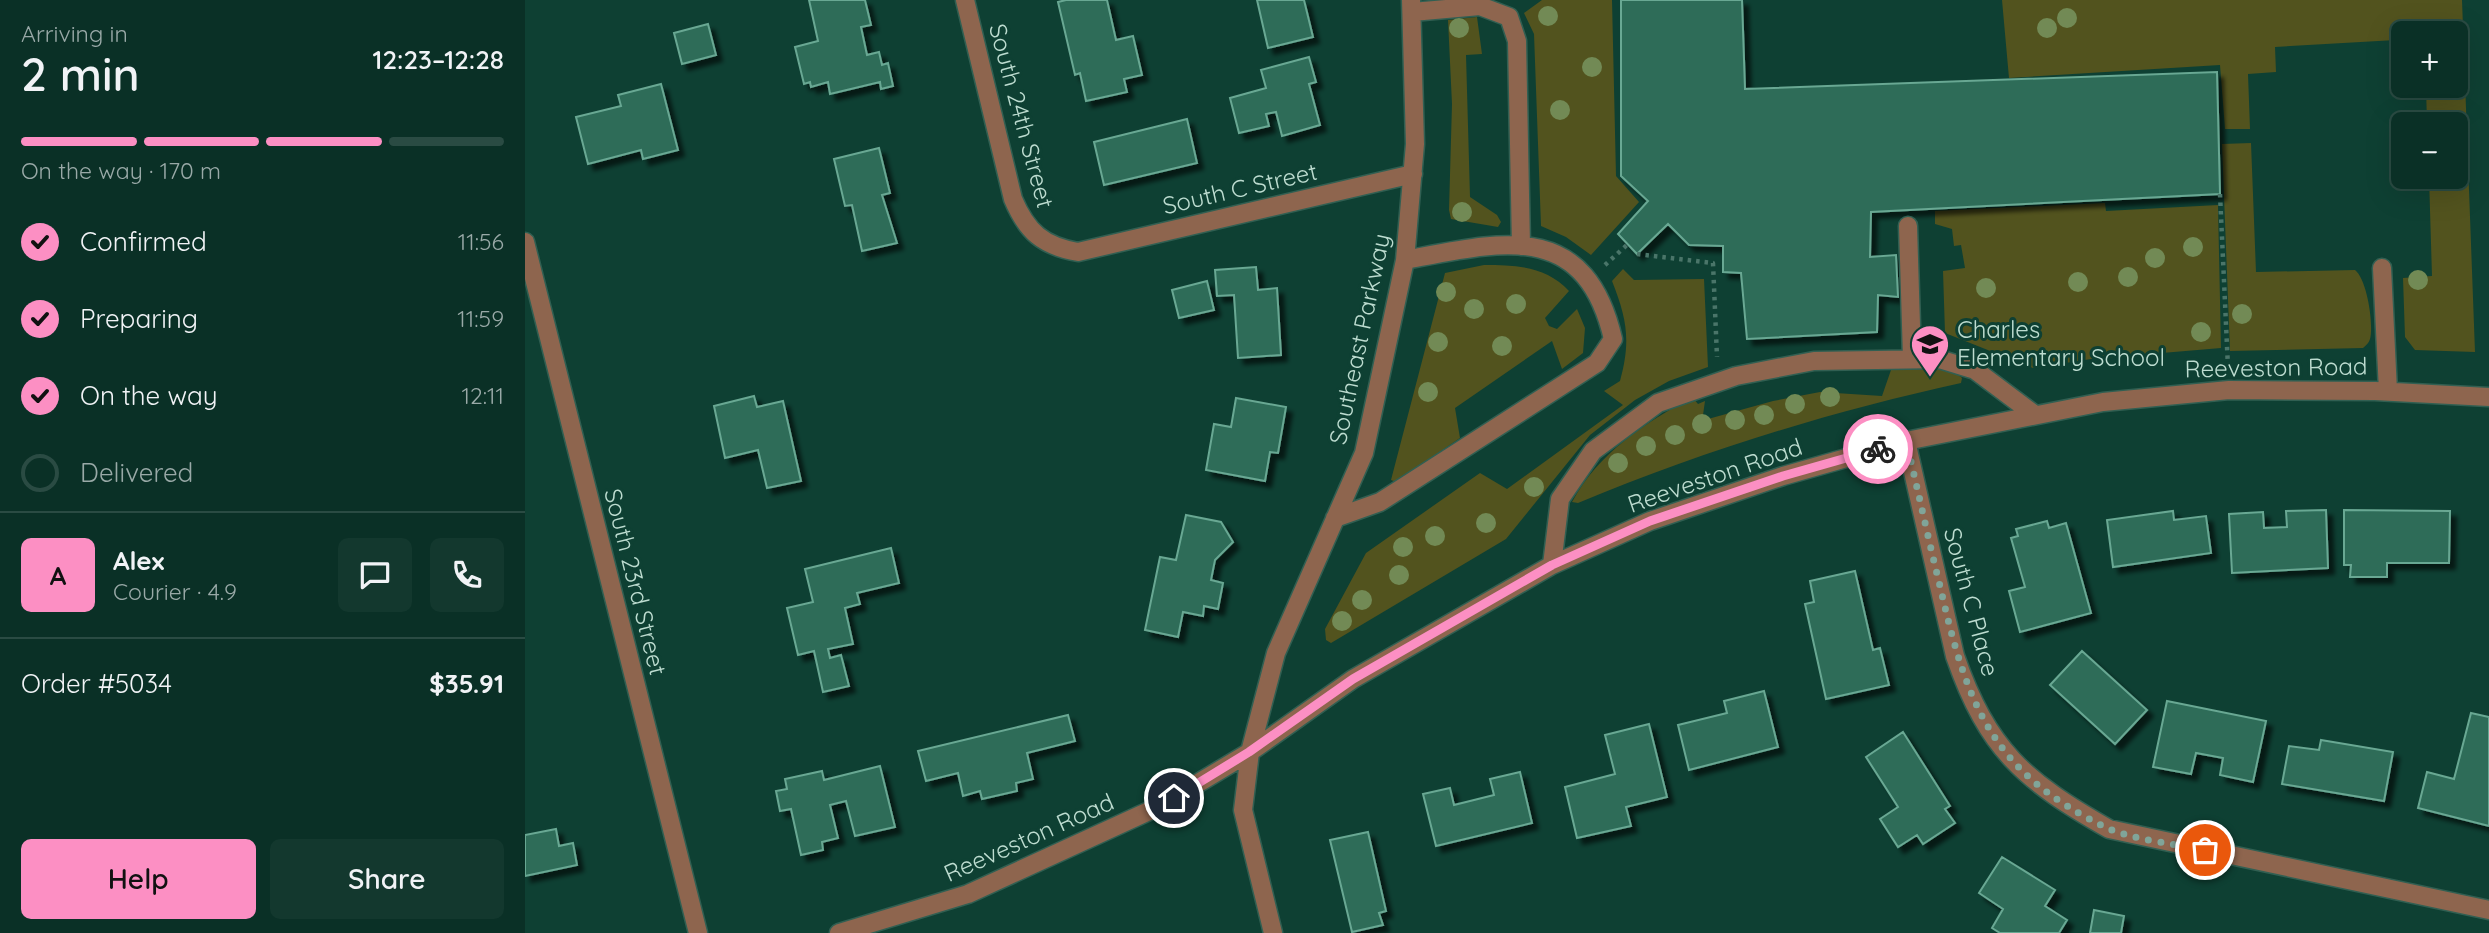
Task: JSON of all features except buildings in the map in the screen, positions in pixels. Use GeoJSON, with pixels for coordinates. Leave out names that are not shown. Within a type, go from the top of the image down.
{"type":"FeatureCollection","features":[{"type":"Feature","properties":{"kind":"street","name":"South 24th Street"},"geometry":{"type":"LineString","coordinates":[[965,0],[1013,200],[1024,224],[1047,243],[1079,252]]}},
{"type":"Feature","properties":{"kind":"street","name":"Southeast Parkway"},"geometry":{"type":"LineString","coordinates":[[1249,752],[1276,653],[1364,453],[1405,260],[1415,144],[1412,6]]}},
{"type":"Feature","properties":{"kind":"street"},"geometry":{"type":"LineString","coordinates":[[1412,6],[1480,6],[1509,17],[1517,41],[1521,246]]}},
{"type":"Feature","properties":{"kind":"street","name":"South C Street"},"geometry":{"type":"LineString","coordinates":[[1079,252],[1413,174]]}},
{"type":"Feature","properties":{"kind":"street"},"geometry":{"type":"LineString","coordinates":[[1908,226],[1912,358]]}},
{"type":"Feature","properties":{"kind":"street","name":"South 23rd Street"},"geometry":{"type":"LineString","coordinates":[[525,242],[698,933]]}},
{"type":"Feature","properties":{"kind":"street"},"geometry":{"type":"LineString","coordinates":[[1335,518],[1380,502],[1597,363],[1613,339],[1606,306],[1589,281],[1546,248],[1496,243],[1405,260]]}},
{"type":"Feature","properties":{"kind":"street"},"geometry":{"type":"LineString","coordinates":[[2382,268],[2388,391]]}},
{"type":"Feature","properties":{"kind":"street"},"geometry":{"type":"LineString","coordinates":[[1552,565],[1560,499],[1593,451],[1658,403],[1718,382],[1814,361],[1939,359],[1975,370],[2035,415]]}},
{"type":"Feature","properties":{"kind":"street","name":"Reeveston Road"},"geometry":{"type":"LineString","coordinates":[[839,933],[968,894],[1160,806],[1249,752],[1353,679],[1552,565],[1650,521],[1783,476],[1906,441],[2103,402],[2229,390],[2388,391],[2489,397]]}},
{"type":"Feature","properties":{"kind":"street","name":"South C Place"},"geometry":{"type":"LineString","coordinates":[[1906,441],[1955,656],[1964,682],[1999,745],[2026,776],[2064,804],[2109,829],[2489,910]]}},
{"type":"Feature","properties":{"kind":"street"},"geometry":{"type":"LineString","coordinates":[[1249,752],[1243,810],[1273,933]]}},
{"type":"Feature","properties":{"kind":"path"},"geometry":{"type":"LineString","coordinates":[[2220,194],[2229,390]]}},
{"type":"Feature","properties":{"kind":"path"},"geometry":{"type":"LineString","coordinates":[[1589,281],[1628,244]]}},
{"type":"Feature","properties":{"kind":"path"},"geometry":{"type":"LineString","coordinates":[[1637,254],[1713,262],[1718,382]]}},
{"type":"Feature","properties":{"kind":"shaded area"},"geometry":{"type":"Polygon","coordinates":[[[1542,0],[1612,0],[1616,176],[1639,202],[1591,255],[1566,237],[1541,226],[1534,34],[1524,13],[1542,0]]]}},
{"type":"Feature","properties":{"kind":"shaded area"},"geometry":{"type":"Polygon","coordinates":[[[2002,0],[2462,0],[2463,21],[2391,21],[2391,40],[2275,47],[2276,72],[2248,74],[2250,129],[2225,129],[2220,65],[2009,78],[2002,0]]]}},
{"type":"Feature","properties":{"kind":"shaded area"},"geometry":{"type":"Polygon","coordinates":[[[1477,17],[1482,54],[1466,55],[1470,197],[1497,215],[1501,222],[1498,227],[1451,219],[1449,210],[1452,104],[1448,20],[1477,17]]]}},
{"type":"Feature","properties":{"kind":"shaded area"},"geometry":{"type":"Polygon","coordinates":[[[2426,98],[2466,98],[2466,112],[2427,112],[2426,98]]]}},
{"type":"Feature","properties":{"kind":"shaded area"},"geometry":{"type":"Polygon","coordinates":[[[2251,143],[2256,272],[2355,270],[2363,283],[2370,313],[2370,339],[2363,348],[2230,351],[2222,144],[2251,143]]]}},
{"type":"Feature","properties":{"kind":"shaded area"},"geometry":{"type":"Polygon","coordinates":[[[2468,162],[2475,352],[2415,350],[2405,337],[2403,278],[2432,276],[2429,189],[2468,189],[2468,162]]]}},
{"type":"Feature","properties":{"kind":"shaded area"},"geometry":{"type":"Polygon","coordinates":[[[2105,203],[2106,211],[2218,205],[2221,348],[2091,359],[2033,368],[1945,333],[1943,271],[1965,268],[1961,245],[1954,246],[1952,229],[1935,224],[1935,211],[2105,203]]]}},
{"type":"Feature","properties":{"kind":"shaded area"},"geometry":{"type":"Polygon","coordinates":[[[1484,265],[1540,272],[1551,276],[1569,291],[1545,318],[1549,326],[1557,329],[1577,309],[1585,328],[1583,353],[1562,369],[1552,341],[1455,408],[1460,438],[1396,482],[1391,480],[1445,273],[1484,265]]]}},
{"type":"Feature","properties":{"kind":"shaded area"},"geometry":{"type":"Polygon","coordinates":[[[1623,269],[1634,280],[1704,279],[1708,367],[1669,381],[1635,400],[1590,435],[1506,539],[1331,643],[1326,640],[1325,629],[1366,553],[1480,473],[1507,489],[1623,405],[1604,391],[1620,381],[1623,367],[1626,330],[1612,281],[1623,269]]]}},
{"type":"Feature","properties":{"kind":"shaded area"},"geometry":{"type":"Polygon","coordinates":[[[1925,367],[1952,370],[1962,378],[1961,383],[1767,434],[1672,466],[1578,503],[1572,502],[1595,468],[1609,454],[1640,429],[1692,397],[1698,404],[1705,401],[1703,415],[1708,419],[1773,401],[1820,392],[1882,396],[1891,370],[1925,367]]]}},
{"type":"Feature","properties":{"kind":"way so far"},"geometry":{"type":"LineString","coordinates":[[1878,449],[1906,441],[1955,656],[1964,682],[1999,745],[2026,776],[2064,804],[2109,829],[2205,850]]}},
{"type":"Feature","properties":{"kind":"place","name":"Charles Elementary School"},"geometry":{"type":"Point","coordinates":[1930,378]}},
{"type":"Feature","properties":{"kind":"route"},"geometry":{"type":"LineString","coordinates":[[1174,798],[1249,752],[1353,679],[1552,565],[1650,521],[1783,476],[1878,449]]}}]}
